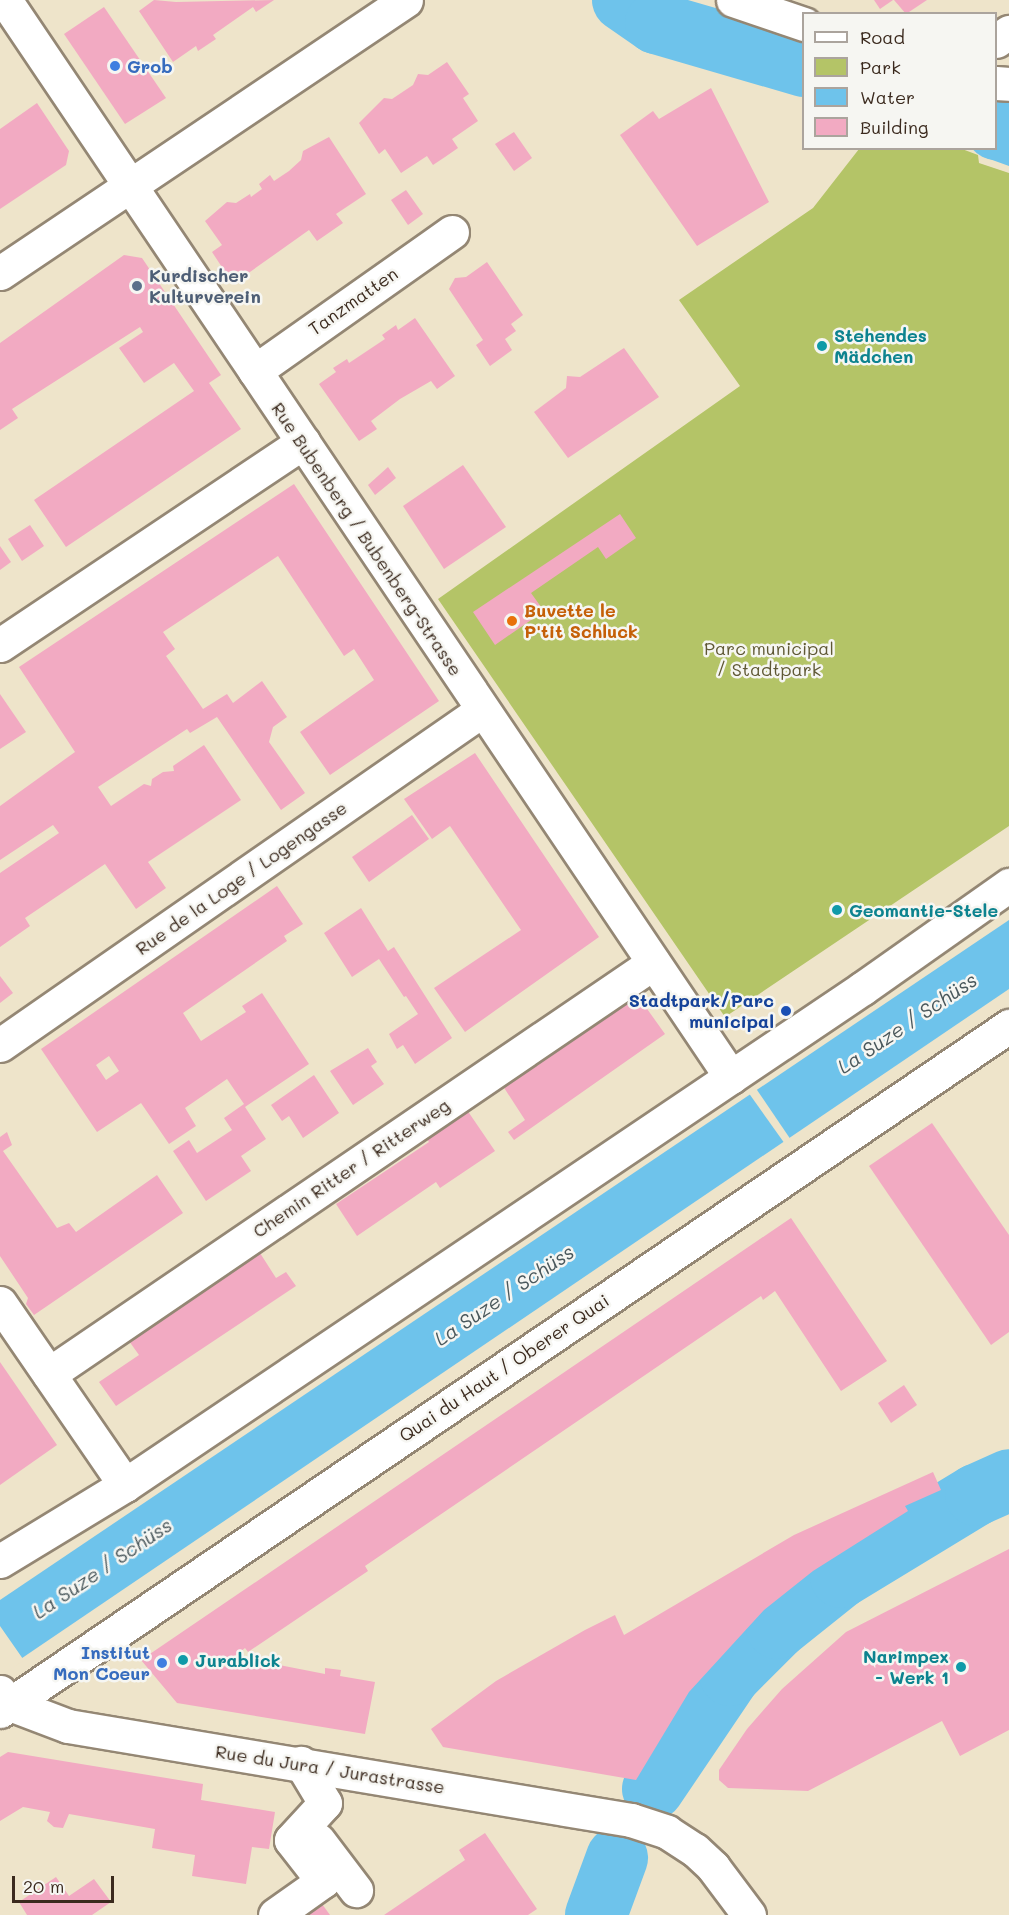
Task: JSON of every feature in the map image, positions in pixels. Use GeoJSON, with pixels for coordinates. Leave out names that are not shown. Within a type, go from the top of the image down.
{"type":"FeatureCollection","features":[{"type":"Feature","properties":{"kind":"street","name":"Rue Bubenberg / Bubenberg-Strasse"},"geometry":{"type":"LineString","coordinates":[[5,0],[132,185],[481,711],[731,1077]]}},
{"type":"Feature","properties":{"kind":"street"},"geometry":{"type":"LineString","coordinates":[[0,273],[406,0]]}},
{"type":"Feature","properties":{"kind":"street"},"geometry":{"type":"LineString","coordinates":[[746,2],[802,23]]}},
{"type":"Feature","properties":{"kind":"street","name":"Tanzmatten"},"geometry":{"type":"LineString","coordinates":[[255,371],[452,231]]}},
{"type":"Feature","properties":{"kind":"street"},"geometry":{"type":"LineString","coordinates":[[0,645],[303,442]]}},
{"type":"Feature","properties":{"kind":"street","name":"Rue de la Loge / Logengasse"},"geometry":{"type":"LineString","coordinates":[[0,1045],[481,711]]}},
{"type":"Feature","properties":{"kind":"street"},"geometry":{"type":"LineString","coordinates":[[0,1561],[125,1485],[731,1077],[1009,885]]}},
{"type":"Feature","properties":{"kind":"street","name":"Chemin Ritter / Ritterweg"},"geometry":{"type":"LineString","coordinates":[[49,1374],[654,963]]}},
{"type":"Feature","properties":{"kind":"street","name":"Quai du Haut / Oberer Quai"},"geometry":{"type":"LineString","coordinates":[[3,1702],[1009,1026]]}},
{"type":"Feature","properties":{"kind":"street"},"geometry":{"type":"LineString","coordinates":[[0,1303],[125,1485]]}},
{"type":"Feature","properties":{"kind":"street","name":"Rue du Jura / Jurastrasse"},"geometry":{"type":"LineString","coordinates":[[3,1702],[68,1726],[301,1763],[631,1820],[667,1832],[713,1867],[748,1915]]}},
{"type":"Feature","properties":{"kind":"street"},"geometry":{"type":"LineString","coordinates":[[274,1915],[323,1881],[291,1840],[325,1803],[301,1763]]}},
{"type":"Feature","properties":{"kind":"street"},"geometry":{"type":"LineString","coordinates":[[306,1824],[356,1890]]}},
{"type":"Feature","properties":{"kind":"green space","name":"Parc municipal / Stadtpark"},"geometry":{"type":"Polygon","coordinates":[[[858,150],[965,150],[978,155],[979,163],[1009,173],[1009,826],[725,1017],[438,599],[740,386],[679,300],[813,208],[858,150]]]}},
{"type":"Feature","properties":{"kind":"water"},"geometry":{"type":"Polygon","coordinates":[[[997,129],[1009,130],[1009,166],[984,157],[978,150],[997,150],[997,129]]]}},
{"type":"Feature","properties":{"kind":"water"},"geometry":{"type":"Polygon","coordinates":[[[1009,920],[1009,989],[0,1673],[0,1600],[1009,920]]]}},
{"type":"Feature","properties":{"kind":"pier"},"geometry":{"type":"Polygon","coordinates":[[[755,1087],[791,1140],[785,1144],[748,1092],[755,1087]]]}},
{"type":"Feature","properties":{"kind":"pier"},"geometry":{"type":"Polygon","coordinates":[[[0,1626],[23,1659],[28,1658],[0,1676],[0,1626]]]}},
{"type":"Feature","properties":{"kind":"building"},"geometry":{"type":"Polygon","coordinates":[[[154,0],[176,2],[274,0],[256,12],[253,7],[213,35],[216,39],[198,51],[196,46],[173,62],[139,11],[154,0]]]}},
{"type":"Feature","properties":{"kind":"building"},"geometry":{"type":"Polygon","coordinates":[[[874,0],[893,0],[880,9],[874,0]]]}},
{"type":"Feature","properties":{"kind":"building"},"geometry":{"type":"Polygon","coordinates":[[[894,0],[927,0],[909,12],[904,12],[894,0]]]}},
{"type":"Feature","properties":{"kind":"building","name":"Grob"},"geometry":{"type":"Polygon","coordinates":[[[104,7],[166,98],[125,124],[64,34],[104,7]]]}},
{"type":"Feature","properties":{"kind":"building"},"geometry":{"type":"Polygon","coordinates":[[[447,62],[469,94],[463,98],[478,121],[452,139],[458,148],[445,157],[433,165],[427,156],[401,173],[385,149],[379,154],[359,123],[384,98],[392,99],[413,85],[418,74],[428,75],[447,62]]]}},
{"type":"Feature","properties":{"kind":"building"},"geometry":{"type":"Polygon","coordinates":[[[711,88],[769,202],[697,246],[620,135],[653,111],[659,119],[711,88]]]}},
{"type":"Feature","properties":{"kind":"building"},"geometry":{"type":"Polygon","coordinates":[[[37,103],[69,151],[66,165],[0,209],[0,129],[37,103]]]}},
{"type":"Feature","properties":{"kind":"building"},"geometry":{"type":"Polygon","coordinates":[[[514,132],[532,158],[514,171],[495,144],[514,132]]]}},
{"type":"Feature","properties":{"kind":"building"},"geometry":{"type":"Polygon","coordinates":[[[329,137],[366,194],[336,214],[343,223],[317,241],[309,230],[233,284],[212,252],[222,245],[205,221],[227,202],[236,203],[250,194],[251,197],[262,189],[259,184],[270,175],[274,181],[301,160],[303,151],[329,137]]]}},
{"type":"Feature","properties":{"kind":"building"},"geometry":{"type":"Polygon","coordinates":[[[406,190],[423,214],[408,225],[391,200],[406,190]]]}},
{"type":"Feature","properties":{"kind":"building"},"geometry":{"type":"Polygon","coordinates":[[[124,255],[142,258],[221,375],[209,383],[241,429],[66,547],[34,500],[194,391],[174,363],[144,383],[119,348],[143,332],[140,327],[12,409],[18,418],[0,430],[0,343],[124,255]]]}},
{"type":"Feature","properties":{"kind":"building"},"geometry":{"type":"Polygon","coordinates":[[[487,262],[523,315],[511,324],[516,331],[505,339],[512,350],[490,366],[476,345],[483,340],[449,289],[455,278],[466,277],[487,262]]]}},
{"type":"Feature","properties":{"kind":"building"},"geometry":{"type":"Polygon","coordinates":[[[415,318],[455,376],[437,389],[431,381],[400,399],[371,421],[377,429],[359,441],[319,384],[336,372],[333,368],[347,359],[349,363],[385,339],[382,335],[396,325],[398,330],[415,318]]]}},
{"type":"Feature","properties":{"kind":"building"},"geometry":{"type":"Polygon","coordinates":[[[624,348],[659,397],[568,458],[534,412],[566,388],[567,376],[580,377],[624,348]]]}},
{"type":"Feature","properties":{"kind":"building"},"geometry":{"type":"Polygon","coordinates":[[[463,465],[506,527],[444,569],[403,506],[463,465]]]}},
{"type":"Feature","properties":{"kind":"building"},"geometry":{"type":"Polygon","coordinates":[[[388,467],[396,478],[375,495],[368,485],[388,467]]]}},
{"type":"Feature","properties":{"kind":"building"},"geometry":{"type":"Polygon","coordinates":[[[294,484],[439,701],[330,775],[300,732],[374,680],[354,649],[344,656],[278,556],[163,632],[175,649],[166,656],[203,709],[227,694],[233,703],[262,681],[287,717],[273,727],[269,742],[305,793],[281,810],[217,717],[190,733],[187,729],[98,787],[111,806],[144,784],[151,786],[152,779],[163,772],[174,771],[173,766],[204,745],[241,800],[148,862],[166,888],[136,909],[105,864],[25,918],[30,926],[0,947],[0,873],[59,833],[53,825],[0,860],[0,806],[75,752],[19,667],[294,484]]]}},
{"type":"Feature","properties":{"kind":"building"},"geometry":{"type":"Polygon","coordinates":[[[620,514],[636,538],[606,559],[598,547],[531,593],[544,611],[495,645],[473,612],[620,514]]]}},
{"type":"Feature","properties":{"kind":"building"},"geometry":{"type":"Polygon","coordinates":[[[30,525],[44,546],[22,561],[8,539],[30,525]]]}},
{"type":"Feature","properties":{"kind":"building"},"geometry":{"type":"Polygon","coordinates":[[[0,546],[11,562],[0,570],[0,546]]]}},
{"type":"Feature","properties":{"kind":"building"},"geometry":{"type":"Polygon","coordinates":[[[0,694],[26,732],[0,749],[0,694]]]}},
{"type":"Feature","properties":{"kind":"building"},"geometry":{"type":"Polygon","coordinates":[[[475,753],[599,937],[465,1032],[434,988],[521,930],[450,826],[432,839],[404,799],[475,753]]]}},
{"type":"Feature","properties":{"kind":"building"},"geometry":{"type":"Polygon","coordinates":[[[412,815],[429,839],[369,882],[352,857],[412,815]]]}},
{"type":"Feature","properties":{"kind":"building"},"geometry":{"type":"Polygon","coordinates":[[[277,886],[303,924],[284,936],[287,941],[183,1013],[201,1041],[246,1012],[242,1006],[262,993],[309,1064],[245,1107],[266,1139],[241,1156],[251,1171],[206,1201],[173,1151],[189,1140],[197,1153],[232,1130],[224,1118],[244,1104],[227,1079],[185,1108],[196,1126],[169,1144],[141,1103],[97,1132],[41,1049],[277,886]],[[109,1056],[96,1065],[106,1080],[119,1071],[109,1056]]]}},
{"type":"Feature","properties":{"kind":"building"},"geometry":{"type":"Polygon","coordinates":[[[361,908],[388,951],[394,947],[452,1038],[415,1064],[403,1045],[397,1049],[389,1034],[418,1014],[406,996],[404,997],[379,959],[352,977],[324,933],[361,908]]]}},
{"type":"Feature","properties":{"kind":"building"},"geometry":{"type":"Polygon","coordinates":[[[0,976],[13,993],[0,1003],[0,976]]]}},
{"type":"Feature","properties":{"kind":"building"},"geometry":{"type":"Polygon","coordinates":[[[635,992],[665,1034],[514,1140],[508,1132],[525,1120],[501,1083],[635,992]]]}},
{"type":"Feature","properties":{"kind":"building"},"geometry":{"type":"Polygon","coordinates":[[[368,1048],[377,1062],[371,1066],[384,1084],[353,1105],[330,1071],[368,1048]]]}},
{"type":"Feature","properties":{"kind":"building"},"geometry":{"type":"Polygon","coordinates":[[[314,1075],[339,1113],[303,1138],[289,1116],[282,1121],[271,1105],[314,1075]]]}},
{"type":"Feature","properties":{"kind":"building"},"geometry":{"type":"Polygon","coordinates":[[[465,1107],[495,1151],[440,1188],[436,1182],[357,1236],[336,1204],[429,1142],[424,1135],[465,1107]]]}},
{"type":"Feature","properties":{"kind":"building"},"geometry":{"type":"Polygon","coordinates":[[[932,1123],[1009,1235],[1009,1332],[991,1345],[869,1166],[932,1123]]]}},
{"type":"Feature","properties":{"kind":"building"},"geometry":{"type":"Polygon","coordinates":[[[7,1132],[12,1145],[3,1151],[57,1228],[69,1223],[76,1232],[157,1175],[183,1213],[34,1315],[26,1304],[28,1298],[0,1256],[0,1137],[7,1132]]]}},
{"type":"Feature","properties":{"kind":"building"},"geometry":{"type":"Polygon","coordinates":[[[791,1218],[887,1361],[841,1391],[775,1291],[763,1300],[761,1296],[365,1566],[368,1571],[248,1652],[245,1648],[231,1659],[224,1658],[222,1666],[243,1670],[245,1661],[253,1664],[254,1656],[269,1659],[269,1663],[325,1674],[325,1668],[341,1670],[340,1676],[375,1682],[365,1734],[177,1703],[141,1660],[791,1218]]]}},
{"type":"Feature","properties":{"kind":"building"},"geometry":{"type":"Polygon","coordinates":[[[260,1253],[276,1278],[286,1272],[296,1286],[116,1406],[99,1382],[139,1355],[129,1341],[199,1287],[203,1292],[260,1253]]]}},
{"type":"Feature","properties":{"kind":"building"},"geometry":{"type":"Polygon","coordinates":[[[0,1362],[57,1445],[0,1485],[0,1362]]]}},
{"type":"Feature","properties":{"kind":"building"},"geometry":{"type":"Polygon","coordinates":[[[904,1385],[917,1405],[891,1423],[878,1403],[904,1385]]]}},
{"type":"Feature","properties":{"kind":"building"},"geometry":{"type":"Polygon","coordinates":[[[933,1472],[941,1490],[905,1506],[908,1511],[813,1571],[764,1610],[689,1692],[636,1780],[443,1747],[431,1729],[496,1681],[585,1630],[615,1615],[624,1635],[794,1535],[933,1472]]]}},
{"type":"Feature","properties":{"kind":"building"},"geometry":{"type":"Polygon","coordinates":[[[1009,1549],[1009,1730],[960,1756],[942,1721],[808,1791],[728,1788],[719,1780],[719,1770],[747,1729],[782,1689],[846,1632],[1009,1549]]]}},
{"type":"Feature","properties":{"kind":"building"},"geometry":{"type":"Polygon","coordinates":[[[8,1752],[203,1784],[201,1800],[275,1812],[269,1849],[252,1847],[246,1884],[192,1876],[195,1855],[152,1848],[155,1829],[69,1814],[63,1828],[54,1827],[47,1821],[50,1812],[23,1807],[0,1821],[0,1757],[8,1752]]]}},
{"type":"Feature","properties":{"kind":"building"},"geometry":{"type":"Polygon","coordinates":[[[485,1833],[537,1909],[528,1915],[384,1915],[465,1860],[459,1850],[485,1833]]]}},
{"type":"Feature","properties":{"kind":"building"},"geometry":{"type":"Polygon","coordinates":[[[56,1877],[69,1896],[94,1879],[111,1902],[92,1915],[27,1915],[19,1902],[56,1877]]]}},
{"type":"Feature","properties":{"kind":"building"},"geometry":{"type":"Polygon","coordinates":[[[322,1904],[330,1915],[306,1915],[322,1904]]]}},
{"type":"Feature","properties":{"kind":"waterway","name":"La Suze / Schüss"},"geometry":{"type":"LineString","coordinates":[[623,0],[656,23],[802,65]]}},
{"type":"Feature","properties":{"kind":"waterway","name":"La Suze / Schüss"},"geometry":{"type":"LineString","coordinates":[[997,129],[1009,130]]}},
{"type":"Feature","properties":{"kind":"waterway","name":"La Suze / Schüss"},"geometry":{"type":"LineString","coordinates":[[653,1789],[730,1675],[777,1628],[841,1577],[976,1495],[1009,1480]]}},
{"type":"Feature","properties":{"kind":"waterway","name":"La Suze / Schüss"},"geometry":{"type":"LineString","coordinates":[[596,1915],[617,1858]]}},
{"type":"Feature","properties":{"kind":"place","name":"Grob"},"geometry":{"type":"Point","coordinates":[115,66]}},
{"type":"Feature","properties":{"kind":"place","name":"Kurdischer Kulturverein"},"geometry":{"type":"Point","coordinates":[137,286]}},
{"type":"Feature","properties":{"kind":"place","name":"Stehendes Mädchen"},"geometry":{"type":"Point","coordinates":[822,346]}},
{"type":"Feature","properties":{"kind":"place","name":"Buvette le P'tit Schluck"},"geometry":{"type":"Point","coordinates":[512,621]}},
{"type":"Feature","properties":{"kind":"place","name":"Geomantie-Stele"},"geometry":{"type":"Point","coordinates":[837,910]}},
{"type":"Feature","properties":{"kind":"place","name":"Stadtpark/Parc municipal"},"geometry":{"type":"Point","coordinates":[786,1011]}},
{"type":"Feature","properties":{"kind":"place","name":"Jurablick"},"geometry":{"type":"Point","coordinates":[183,1660]}},
{"type":"Feature","properties":{"kind":"place","name":"Institut Mon Coeur"},"geometry":{"type":"Point","coordinates":[162,1663]}},
{"type":"Feature","properties":{"kind":"place","name":"Narimpex - Werk 1"},"geometry":{"type":"Point","coordinates":[961,1667]}}]}
